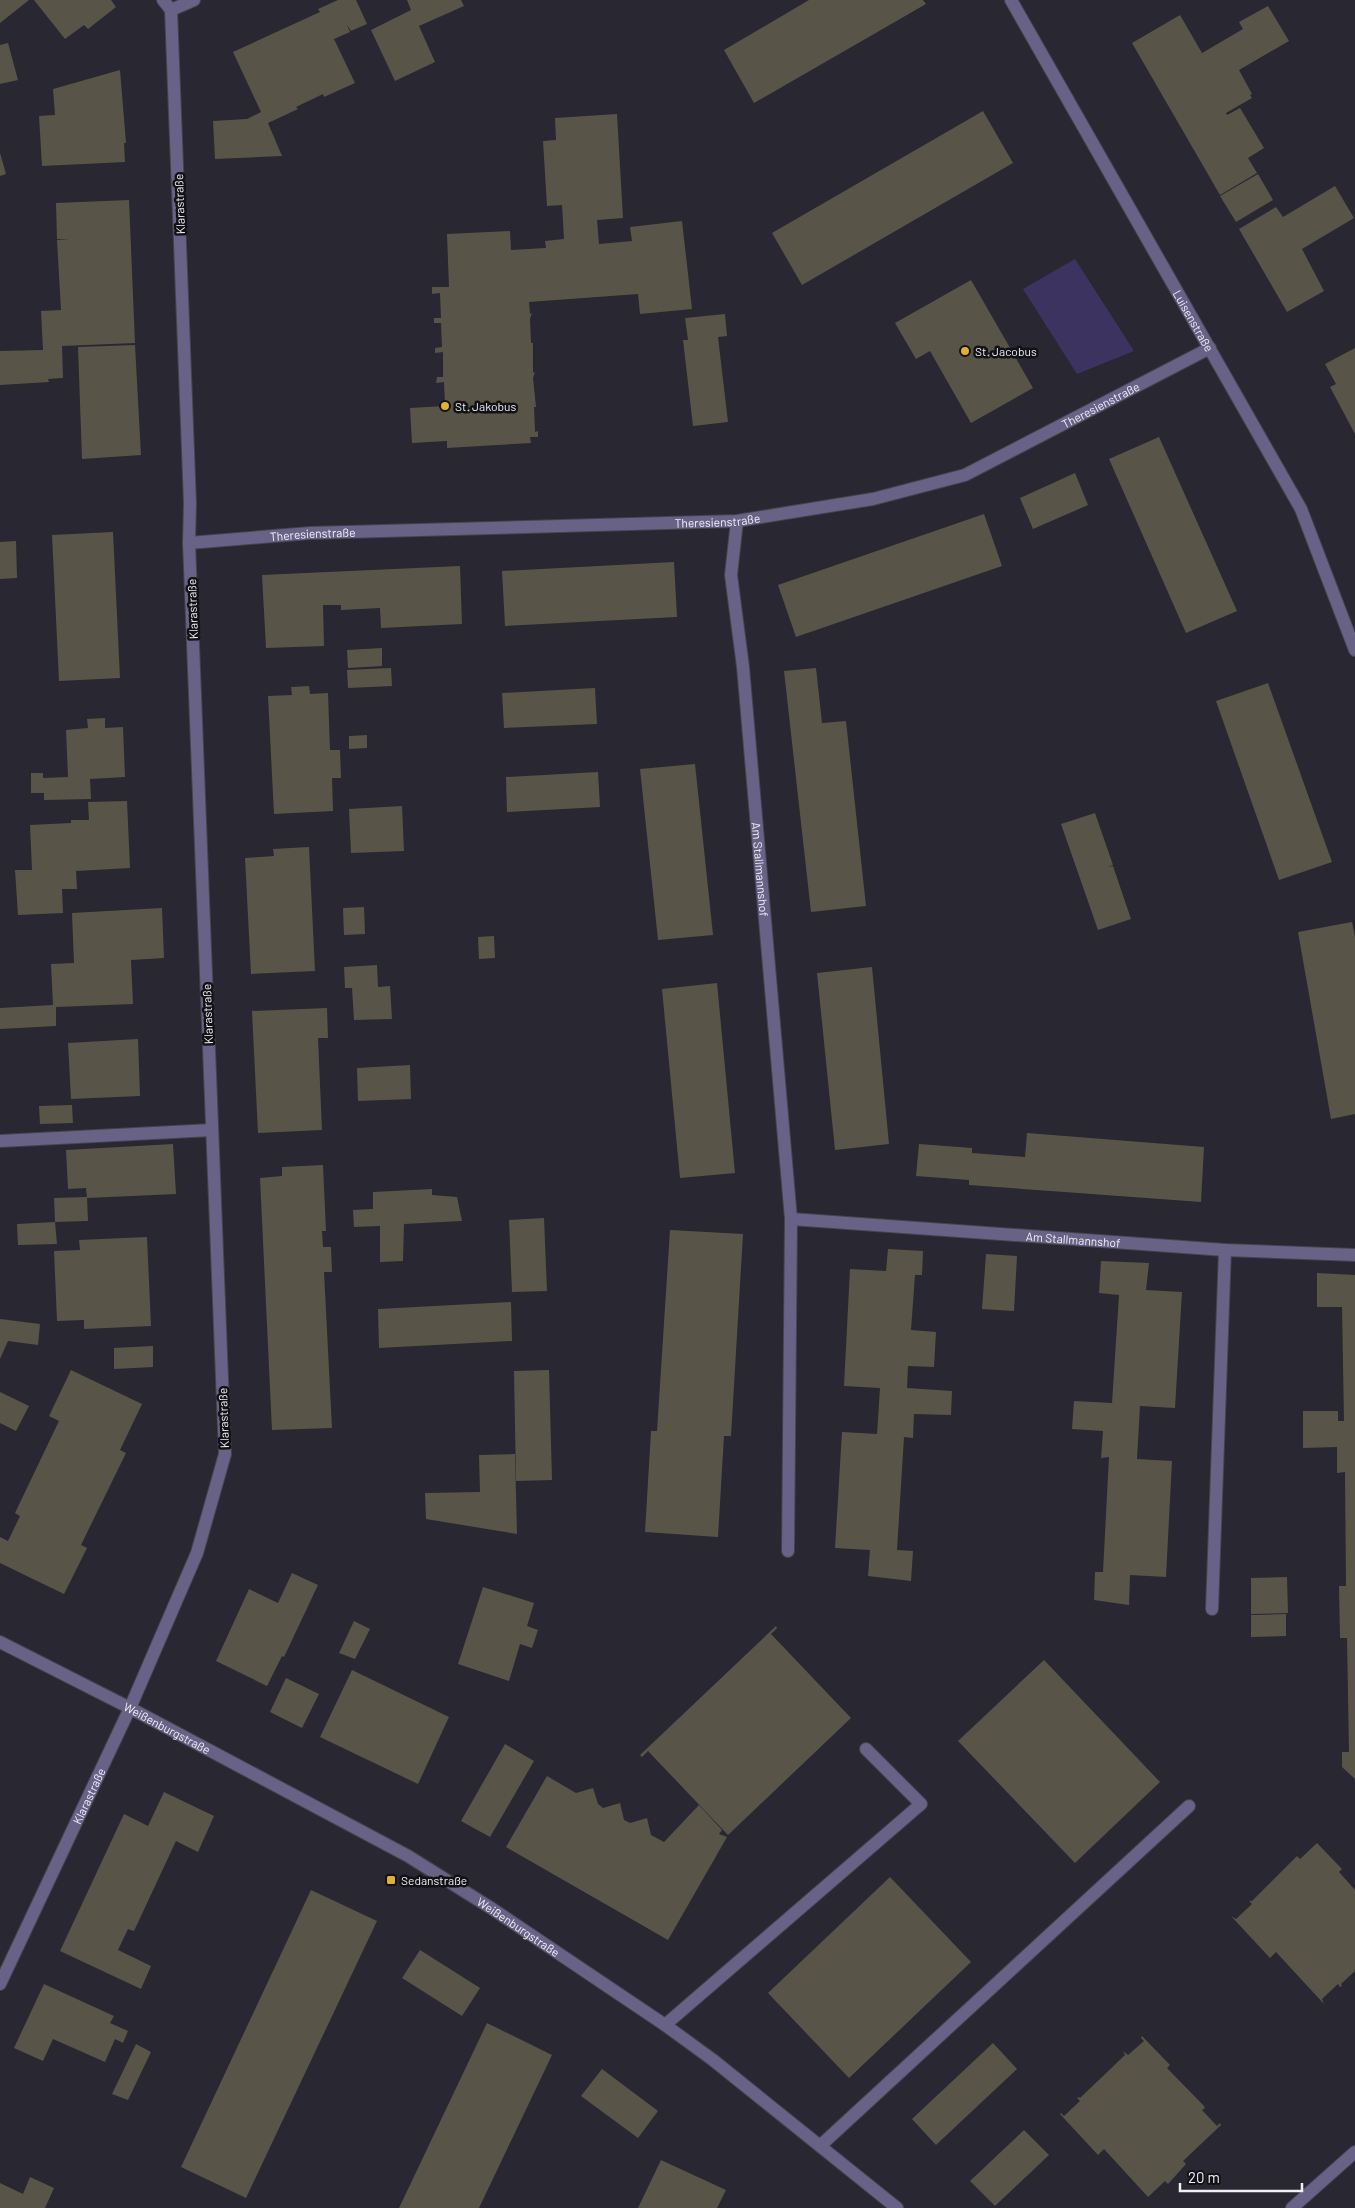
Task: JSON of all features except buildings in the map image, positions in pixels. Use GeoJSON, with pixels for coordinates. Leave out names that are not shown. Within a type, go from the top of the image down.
{"type":"FeatureCollection","features":[{"type":"Feature","properties":{"kind":"street"},"geometry":{"type":"LineString","coordinates":[[167,5],[194,0]]}},
{"type":"Feature","properties":{"kind":"street","name":"Luisenstraße"},"geometry":{"type":"LineString","coordinates":[[1011,0],[1301,509],[1355,650]]}},
{"type":"Feature","properties":{"kind":"street","name":"Klarastraße"},"geometry":{"type":"LineString","coordinates":[[0,1984],[130,1708],[197,1552],[225,1454],[189,543],[190,503],[167,5]]}},
{"type":"Feature","properties":{"kind":"street","name":"Theresienstraße"},"geometry":{"type":"LineString","coordinates":[[189,543],[310,533],[737,521],[873,499],[965,475],[1210,348]]}},
{"type":"Feature","properties":{"kind":"street","name":"Am Stallmannshof"},"geometry":{"type":"LineString","coordinates":[[737,521],[731,576],[742,667],[791,1218],[788,1551]]}},
{"type":"Feature","properties":{"kind":"street"},"geometry":{"type":"LineString","coordinates":[[0,1141],[212,1130]]}},
{"type":"Feature","properties":{"kind":"street","name":"Am Stallmannshof"},"geometry":{"type":"LineString","coordinates":[[791,1218],[1225,1250],[1355,1255]]}},
{"type":"Feature","properties":{"kind":"street"},"geometry":{"type":"LineString","coordinates":[[1212,1609],[1225,1250]]}},
{"type":"Feature","properties":{"kind":"street","name":"Weißenburgstraße"},"geometry":{"type":"LineString","coordinates":[[0,1642],[130,1708],[408,1856],[491,1908],[665,2025],[713,2060],[897,2208]]}},
{"type":"Feature","properties":{"kind":"street"},"geometry":{"type":"LineString","coordinates":[[665,2025],[921,1804],[866,1749]]}},
{"type":"Feature","properties":{"kind":"street"},"geometry":{"type":"LineString","coordinates":[[820,2146],[1189,1806]]}},
{"type":"Feature","properties":{"kind":"street"},"geometry":{"type":"LineString","coordinates":[[1292,2208],[1355,2152]]}},
{"type":"Feature","properties":{"kind":"shaded area"},"geometry":{"type":"Polygon","coordinates":[[[1075,259],[1134,351],[1077,374],[1023,289],[1075,259]]]}},
{"type":"Feature","properties":{"kind":"place","name":"St. Jacobus"},"geometry":{"type":"Point","coordinates":[965,351]}},
{"type":"Feature","properties":{"kind":"place","name":"St. Jakobus"},"geometry":{"type":"Point","coordinates":[445,406]}},
{"type":"Feature","properties":{"kind":"place","name":"Sedanstraße"},"geometry":{"type":"Point","coordinates":[391,1880]}}]}
